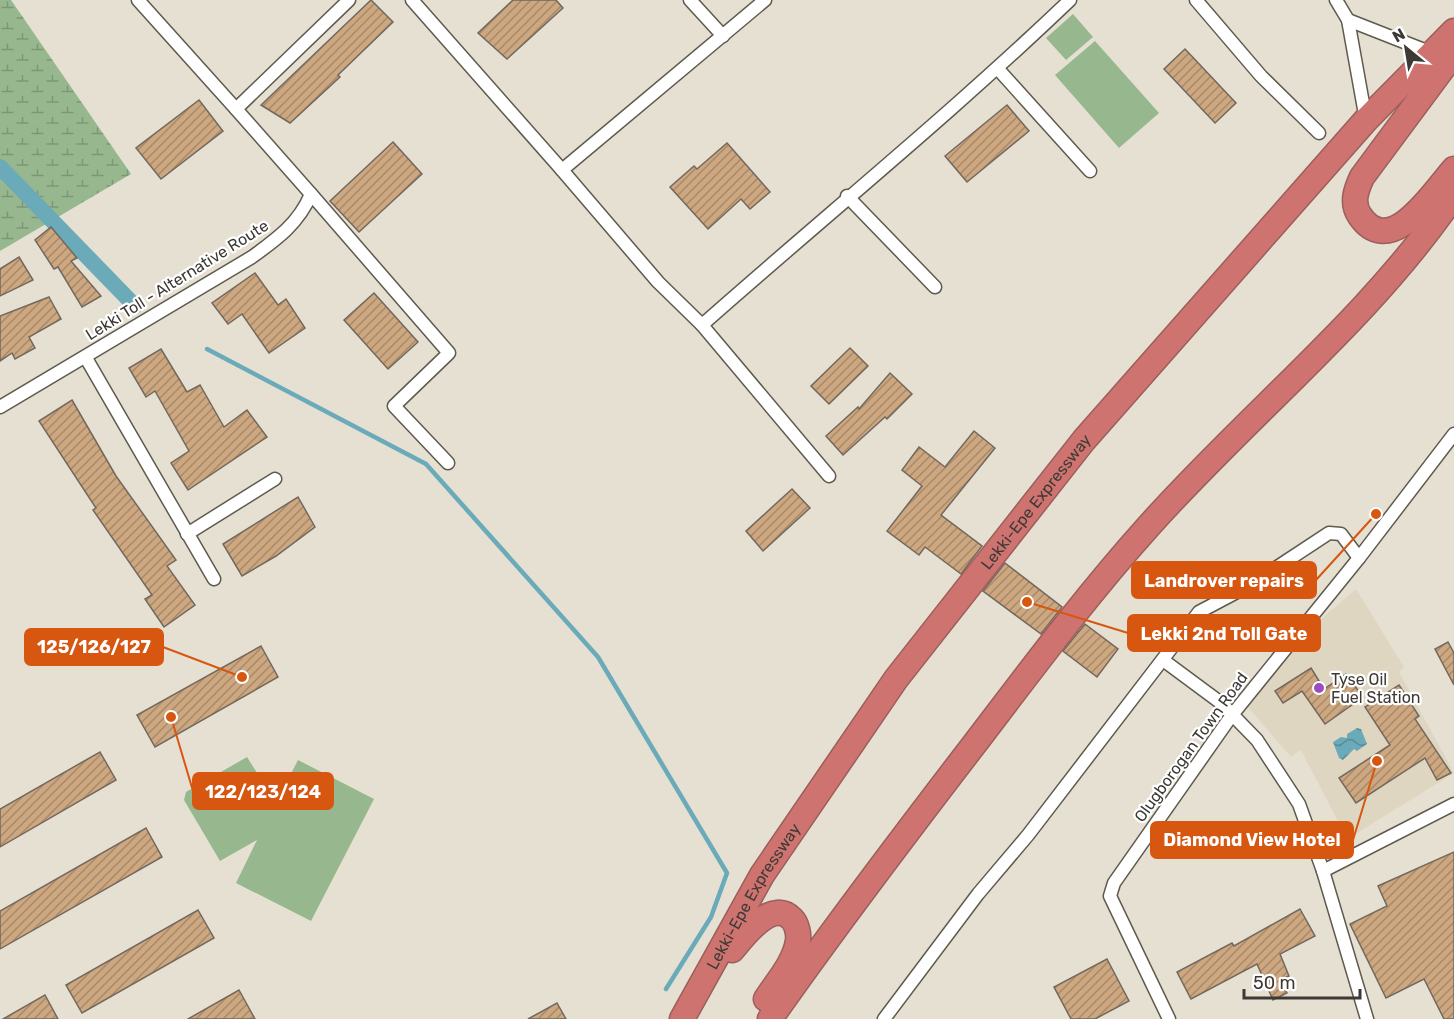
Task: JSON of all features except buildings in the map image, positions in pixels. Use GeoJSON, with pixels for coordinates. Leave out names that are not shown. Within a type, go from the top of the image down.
{"type":"FeatureCollection","features":[{"type":"Feature","properties":{"kind":"highway","name":"Lekki-Epe Expressway"},"geometry":{"type":"LineString","coordinates":[[682,1019],[702,987],[762,875],[896,679],[1084,440],[1366,120],[1443,53],[1454,31]]}},
{"type":"Feature","properties":{"kind":"highway"},"geometry":{"type":"LineString","coordinates":[[1443,53],[1362,177],[1354,200],[1358,213],[1367,225],[1380,230],[1395,230],[1408,222],[1454,169]]}},
{"type":"Feature","properties":{"kind":"highway"},"geometry":{"type":"LineString","coordinates":[[770,1019],[900,839],[1062,629],[1148,526],[1381,286],[1438,219],[1454,195]]}},
{"type":"Feature","properties":{"kind":"highway"},"geometry":{"type":"LineString","coordinates":[[702,987],[759,921],[771,914],[782,913],[791,918],[796,925],[799,940],[793,957],[754,1019]]}},
{"type":"Feature","properties":{"kind":"street"},"geometry":{"type":"LineString","coordinates":[[138,0],[449,353],[394,406],[448,463]]}},
{"type":"Feature","properties":{"kind":"street"},"geometry":{"type":"LineString","coordinates":[[236,109],[349,0]]}},
{"type":"Feature","properties":{"kind":"street"},"geometry":{"type":"LineString","coordinates":[[412,0],[658,282],[702,325],[829,476]]}},
{"type":"Feature","properties":{"kind":"street"},"geometry":{"type":"LineString","coordinates":[[690,0],[723,36]]}},
{"type":"Feature","properties":{"kind":"street"},"geometry":{"type":"LineString","coordinates":[[561,170],[765,0]]}},
{"type":"Feature","properties":{"kind":"street"},"geometry":{"type":"LineString","coordinates":[[702,325],[847,196],[998,69],[1070,0]]}},
{"type":"Feature","properties":{"kind":"street"},"geometry":{"type":"LineString","coordinates":[[1196,0],[1261,76],[1319,133]]}},
{"type":"Feature","properties":{"kind":"street"},"geometry":{"type":"LineString","coordinates":[[1336,0],[1348,20],[1366,120]]}},
{"type":"Feature","properties":{"kind":"street"},"geometry":{"type":"LineString","coordinates":[[1348,20],[1443,53]]}},
{"type":"Feature","properties":{"kind":"street"},"geometry":{"type":"LineString","coordinates":[[998,69],[1090,171]]}},
{"type":"Feature","properties":{"kind":"street","name":"Lekki Toll - Alternative Route"},"geometry":{"type":"LineString","coordinates":[[0,407],[86,358],[261,250],[303,214],[311,194]]}},
{"type":"Feature","properties":{"kind":"street"},"geometry":{"type":"LineString","coordinates":[[847,196],[935,287]]}},
{"type":"Feature","properties":{"kind":"street"},"geometry":{"type":"LineString","coordinates":[[86,358],[214,579]]}},
{"type":"Feature","properties":{"kind":"street","name":"Olugborogan Town Road"},"geometry":{"type":"LineString","coordinates":[[1169,1019],[1110,896],[1114,883],[1232,715],[1359,558],[1454,434]]}},
{"type":"Feature","properties":{"kind":"street"},"geometry":{"type":"LineString","coordinates":[[187,534],[275,479]]}},
{"type":"Feature","properties":{"kind":"street"},"geometry":{"type":"LineString","coordinates":[[884,1019],[978,894],[1028,835],[1199,612],[1250,585],[1329,533],[1341,534],[1359,558]]}},
{"type":"Feature","properties":{"kind":"street"},"geometry":{"type":"LineString","coordinates":[[1163,660],[1221,703],[1257,740],[1299,804],[1323,871],[1367,1019]]}},
{"type":"Feature","properties":{"kind":"street"},"geometry":{"type":"LineString","coordinates":[[1323,871],[1454,804]]}},
{"type":"Feature","properties":{"kind":"shaded area"},"geometry":{"type":"Polygon","coordinates":[[[1356,589],[1404,667],[1399,672],[1454,773],[1357,833],[1341,827],[1301,750],[1291,757],[1245,704],[1297,640],[1356,589]]]}},
{"type":"Feature","properties":{"kind":"green space"},"geometry":{"type":"Polygon","coordinates":[[[0,0],[11,0],[131,174],[0,251],[0,0]]]}},
{"type":"Feature","properties":{"kind":"green space"},"geometry":{"type":"Polygon","coordinates":[[[1073,14],[1093,37],[1066,60],[1046,38],[1073,14]]]}},
{"type":"Feature","properties":{"kind":"green space"},"geometry":{"type":"Polygon","coordinates":[[[1095,41],[1159,113],[1119,148],[1055,75],[1095,41]]]}},
{"type":"Feature","properties":{"kind":"green space"},"geometry":{"type":"Polygon","coordinates":[[[247,757],[276,803],[298,760],[374,799],[311,921],[236,883],[257,840],[220,861],[184,800],[186,792],[247,757]]]}},
{"type":"Feature","properties":{"kind":"water"},"geometry":{"type":"Polygon","coordinates":[[[1357,728],[1361,729],[1367,744],[1357,751],[1354,749],[1343,760],[1339,758],[1333,742],[1341,737],[1347,738],[1347,734],[1357,728]]]}},
{"type":"Feature","properties":{"kind":"waterway"},"geometry":{"type":"LineString","coordinates":[[0,167],[135,306]]}},
{"type":"Feature","properties":{"kind":"waterway"},"geometry":{"type":"LineString","coordinates":[[207,349],[426,464],[598,657],[727,873],[711,917],[666,989]]}},
{"type":"Feature","properties":{"kind":"place","name":"Landrover repairs"},"geometry":{"type":"Point","coordinates":[1376,514]}},
{"type":"Feature","properties":{"kind":"place","name":"Lekki 2nd Toll Gate"},"geometry":{"type":"Point","coordinates":[1027,602]}},
{"type":"Feature","properties":{"kind":"place","name":"125/126/127"},"geometry":{"type":"Point","coordinates":[242,677]}},
{"type":"Feature","properties":{"kind":"place","name":"Tyse Oil Fuel Station"},"geometry":{"type":"Point","coordinates":[1319,688]}},
{"type":"Feature","properties":{"kind":"place","name":"122/123/124"},"geometry":{"type":"Point","coordinates":[171,717]}},
{"type":"Feature","properties":{"kind":"place","name":"Diamond View Hotel"},"geometry":{"type":"Point","coordinates":[1377,761]}}]}
